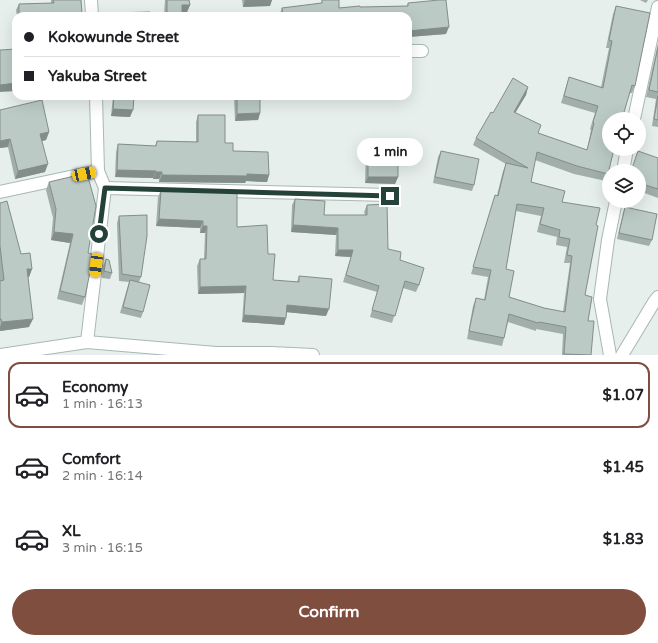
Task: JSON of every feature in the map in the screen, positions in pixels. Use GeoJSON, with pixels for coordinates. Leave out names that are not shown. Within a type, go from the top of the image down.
{"type":"FeatureCollection","features":[{"type":"Feature","properties":{"kind":"street"},"geometry":{"type":"LineString","coordinates":[[91,0],[92,12]]}},
{"type":"Feature","properties":{"kind":"street"},"geometry":{"type":"LineString","coordinates":[[636,112],[658,7]]}},
{"type":"Feature","properties":{"kind":"street"},"geometry":{"type":"LineString","coordinates":[[412,51],[422,51]]}},
{"type":"Feature","properties":{"kind":"street"},"geometry":{"type":"LineString","coordinates":[[87,342],[105,188],[98,172],[96,100]]}},
{"type":"Feature","properties":{"kind":"street"},"geometry":{"type":"LineString","coordinates":[[0,192],[98,172]]}},
{"type":"Feature","properties":{"kind":"street"},"geometry":{"type":"LineString","coordinates":[[105,188],[390,196]]}},
{"type":"Feature","properties":{"kind":"street"},"geometry":{"type":"LineString","coordinates":[[610,355],[600,299],[608,240],[615,208]]}},
{"type":"Feature","properties":{"kind":"street"},"geometry":{"type":"LineString","coordinates":[[622,355],[658,297]]}},
{"type":"Feature","properties":{"kind":"street"},"geometry":{"type":"LineString","coordinates":[[0,355],[87,342],[216,353],[313,355]]}},
{"type":"Feature","properties":{"kind":"building"},"geometry":{"type":"Polygon","coordinates":[[[53,0],[81,0],[82,12],[19,12],[19,4],[54,3],[53,0]]]}},
{"type":"Feature","properties":{"kind":"building"},"geometry":{"type":"Polygon","coordinates":[[[167,0],[189,0],[190,5],[182,5],[182,12],[167,12],[167,0]]]}},
{"type":"Feature","properties":{"kind":"building"},"geometry":{"type":"Polygon","coordinates":[[[322,0],[339,0],[339,8],[360,6],[408,6],[408,3],[446,0],[449,27],[412,31],[412,12],[282,12],[282,8],[322,3],[322,0]]]}},
{"type":"Feature","properties":{"kind":"building"},"geometry":{"type":"Polygon","coordinates":[[[616,6],[650,13],[635,86],[632,85],[624,112],[602,112],[602,156],[612,156],[610,164],[602,164],[602,172],[577,166],[537,152],[531,182],[565,191],[562,202],[600,208],[585,295],[592,297],[588,321],[594,321],[591,355],[564,354],[566,327],[538,323],[509,314],[504,338],[469,331],[476,298],[485,300],[491,270],[473,267],[495,195],[498,196],[506,163],[528,168],[476,138],[491,112],[493,113],[513,78],[528,87],[514,112],[541,125],[538,133],[587,150],[598,106],[564,96],[569,77],[603,88],[612,41],[609,40],[616,6]],[[517,204],[506,269],[514,271],[509,297],[544,308],[565,312],[572,256],[567,255],[570,239],[559,237],[560,230],[540,224],[544,208],[517,204]]]}},
{"type":"Feature","properties":{"kind":"building"},"geometry":{"type":"Polygon","coordinates":[[[658,47],[658,92],[649,90],[658,47]]]}},
{"type":"Feature","properties":{"kind":"building"},"geometry":{"type":"Polygon","coordinates":[[[12,49],[12,84],[0,85],[0,50],[12,49]]]}},
{"type":"Feature","properties":{"kind":"building"},"geometry":{"type":"Polygon","coordinates":[[[658,96],[658,120],[654,119],[658,96]]]}},
{"type":"Feature","properties":{"kind":"building"},"geometry":{"type":"Polygon","coordinates":[[[42,100],[49,132],[40,134],[48,164],[18,171],[10,139],[0,141],[0,110],[42,100]]]}},
{"type":"Feature","properties":{"kind":"building"},"geometry":{"type":"Polygon","coordinates":[[[114,100],[134,100],[133,110],[113,109],[114,100]]]}},
{"type":"Feature","properties":{"kind":"building"},"geometry":{"type":"Polygon","coordinates":[[[237,100],[260,100],[260,113],[237,114],[237,100]]]}},
{"type":"Feature","properties":{"kind":"building"},"geometry":{"type":"Polygon","coordinates":[[[198,115],[225,115],[225,143],[233,143],[233,151],[268,152],[269,175],[162,175],[162,172],[156,171],[117,170],[118,144],[156,146],[157,141],[198,142],[198,115]]]}},
{"type":"Feature","properties":{"kind":"building"},"geometry":{"type":"Polygon","coordinates":[[[368,145],[398,146],[398,177],[368,177],[368,145]]]}},
{"type":"Feature","properties":{"kind":"building"},"geometry":{"type":"Polygon","coordinates":[[[441,151],[479,159],[474,185],[435,177],[441,151]]]}},
{"type":"Feature","properties":{"kind":"building"},"geometry":{"type":"Polygon","coordinates":[[[646,154],[658,158],[658,189],[646,185],[646,164],[633,164],[636,156],[646,156],[646,154]]]}},
{"type":"Feature","properties":{"kind":"building"},"geometry":{"type":"Polygon","coordinates":[[[87,173],[96,206],[88,253],[92,254],[85,297],[60,291],[73,234],[54,232],[56,209],[49,182],[87,173]]]}},
{"type":"Feature","properties":{"kind":"building"},"geometry":{"type":"Polygon","coordinates":[[[161,190],[237,192],[237,227],[267,225],[268,254],[275,254],[273,280],[299,282],[299,276],[332,279],[329,309],[287,305],[286,318],[244,315],[246,286],[200,287],[200,259],[206,259],[207,226],[203,226],[203,221],[159,219],[161,190]]]}},
{"type":"Feature","properties":{"kind":"building"},"geometry":{"type":"Polygon","coordinates":[[[295,199],[325,201],[324,215],[367,215],[367,205],[387,204],[388,249],[401,252],[400,260],[424,268],[419,285],[405,281],[395,316],[372,310],[379,286],[346,275],[353,250],[338,250],[338,228],[293,225],[295,199]]]}},
{"type":"Feature","properties":{"kind":"building"},"geometry":{"type":"Polygon","coordinates":[[[7,201],[21,254],[30,253],[32,269],[27,269],[33,319],[2,322],[0,319],[0,281],[4,280],[0,246],[0,203],[7,201]]]}},
{"type":"Feature","properties":{"kind":"building"},"geometry":{"type":"Polygon","coordinates":[[[625,208],[657,214],[652,240],[619,233],[625,208]]]}},
{"type":"Feature","properties":{"kind":"building"},"geometry":{"type":"Polygon","coordinates":[[[147,215],[147,236],[141,277],[122,274],[119,216],[147,215]]]}},
{"type":"Feature","properties":{"kind":"building"},"geometry":{"type":"Polygon","coordinates":[[[106,259],[109,260],[112,273],[104,271],[106,259]]]}},
{"type":"Feature","properties":{"kind":"building"},"geometry":{"type":"Polygon","coordinates":[[[130,280],[150,285],[143,312],[123,307],[130,280]]]}},
{"type":"Feature","properties":{"kind":"route"},"geometry":{"type":"LineString","coordinates":[[99,234],[105,188],[390,196]]}}]}
